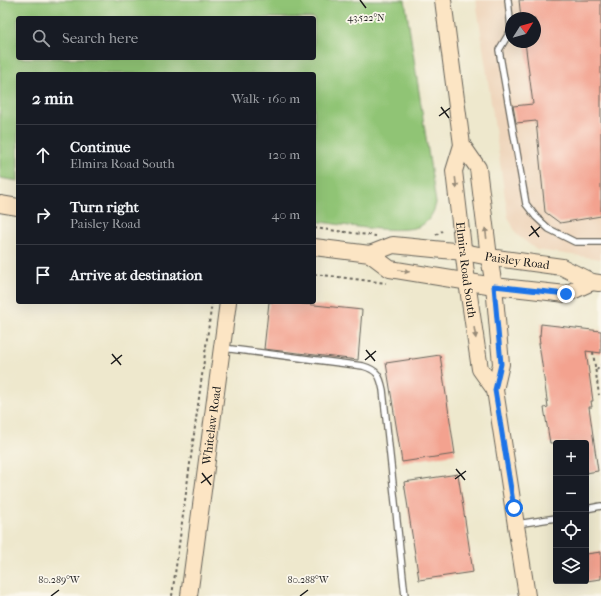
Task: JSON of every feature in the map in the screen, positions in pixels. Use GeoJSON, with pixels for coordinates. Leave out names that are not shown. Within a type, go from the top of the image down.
{"type":"FeatureCollection","features":[{"type":"Feature","properties":{"kind":"main road","name":"Elmira Road South"},"geometry":{"type":"LineString","coordinates":[[443,0],[462,145],[454,171],[467,282],[480,369],[495,390]]}},
{"type":"Feature","properties":{"kind":"main road","name":"Elmira Road South"},"geometry":{"type":"LineString","coordinates":[[462,145],[478,168],[494,286],[501,364],[495,390],[527,596]]}},
{"type":"Feature","properties":{"kind":"main road"},"geometry":{"type":"LineString","coordinates":[[0,204],[16,207]]}},
{"type":"Feature","properties":{"kind":"main road","name":"Paisley Road"},"geometry":{"type":"LineString","coordinates":[[316,247],[370,254],[392,245],[464,252],[562,267],[597,283]]}},
{"type":"Feature","properties":{"kind":"main road","name":"Paisley Road"},"geometry":{"type":"LineString","coordinates":[[370,254],[390,269],[494,286],[566,294],[597,283]]}},
{"type":"Feature","properties":{"kind":"main road","name":"Whitelaw Road"},"geometry":{"type":"LineString","coordinates":[[189,596],[228,304]]}},
{"type":"Feature","properties":{"kind":"lane"},"geometry":{"type":"LineString","coordinates":[[508,0],[509,12]]}},
{"type":"Feature","properties":{"kind":"lane"},"geometry":{"type":"LineString","coordinates":[[505,40],[499,50],[526,204],[536,217],[549,229],[575,242],[601,242]]}},
{"type":"Feature","properties":{"kind":"lane"},"geometry":{"type":"LineString","coordinates":[[223,348],[363,366],[374,370],[381,379],[405,596]]}},
{"type":"Feature","properties":{"kind":"lane"},"geometry":{"type":"LineString","coordinates":[[589,508],[601,506]]}},
{"type":"Feature","properties":{"kind":"lane"},"geometry":{"type":"LineString","coordinates":[[516,524],[553,518]]}},
{"type":"Feature","properties":{"kind":"path"},"geometry":{"type":"LineString","coordinates":[[316,274],[391,284]]}},
{"type":"Feature","properties":{"kind":"path"},"geometry":{"type":"LineString","coordinates":[[172,596],[212,304]]}},
{"type":"Feature","properties":{"kind":"path"},"geometry":{"type":"LineString","coordinates":[[593,352],[600,390],[599,395]]}},
{"type":"Feature","properties":{"kind":"path"},"geometry":{"type":"LineString","coordinates":[[596,371],[601,365]]}},
{"type":"Feature","properties":{"kind":"shaded area"},"geometry":{"type":"Polygon","coordinates":[[[476,0],[601,0],[601,259],[537,250],[517,235],[508,217],[476,0]]]}},
{"type":"Feature","properties":{"kind":"green space"},"geometry":{"type":"Polygon","coordinates":[[[0,0],[405,0],[436,203],[431,216],[422,225],[413,228],[386,229],[316,221],[316,72],[16,72],[16,181],[0,178],[0,0]]]}},
{"type":"Feature","properties":{"kind":"building"},"geometry":{"type":"Polygon","coordinates":[[[519,0],[601,0],[601,216],[560,223],[545,212],[536,121],[516,123],[513,106],[533,104],[526,48],[541,48],[541,12],[520,12],[519,0]]]}},
{"type":"Feature","properties":{"kind":"building"},"geometry":{"type":"Polygon","coordinates":[[[269,304],[305,304],[362,310],[358,360],[264,349],[269,304]]]}},
{"type":"Feature","properties":{"kind":"building"},"geometry":{"type":"Polygon","coordinates":[[[541,324],[601,331],[601,353],[586,351],[593,401],[591,401],[592,407],[589,407],[598,471],[589,472],[589,440],[553,440],[553,443],[550,443],[544,408],[548,407],[539,343],[541,324]]]}},
{"type":"Feature","properties":{"kind":"building"},"geometry":{"type":"Polygon","coordinates":[[[440,355],[455,454],[402,462],[386,363],[440,355]]]}},
{"type":"Feature","properties":{"kind":"building"},"geometry":{"type":"Polygon","coordinates":[[[458,474],[473,572],[419,580],[404,482],[458,474]]]}},
{"type":"Feature","properties":{"kind":"building"},"geometry":{"type":"Polygon","coordinates":[[[601,552],[601,579],[589,581],[589,554],[601,552]]]}},
{"type":"Feature","properties":{"kind":"route"},"geometry":{"type":"LineString","coordinates":[[514,508],[495,390],[501,364],[494,286],[566,294]]}}]}
